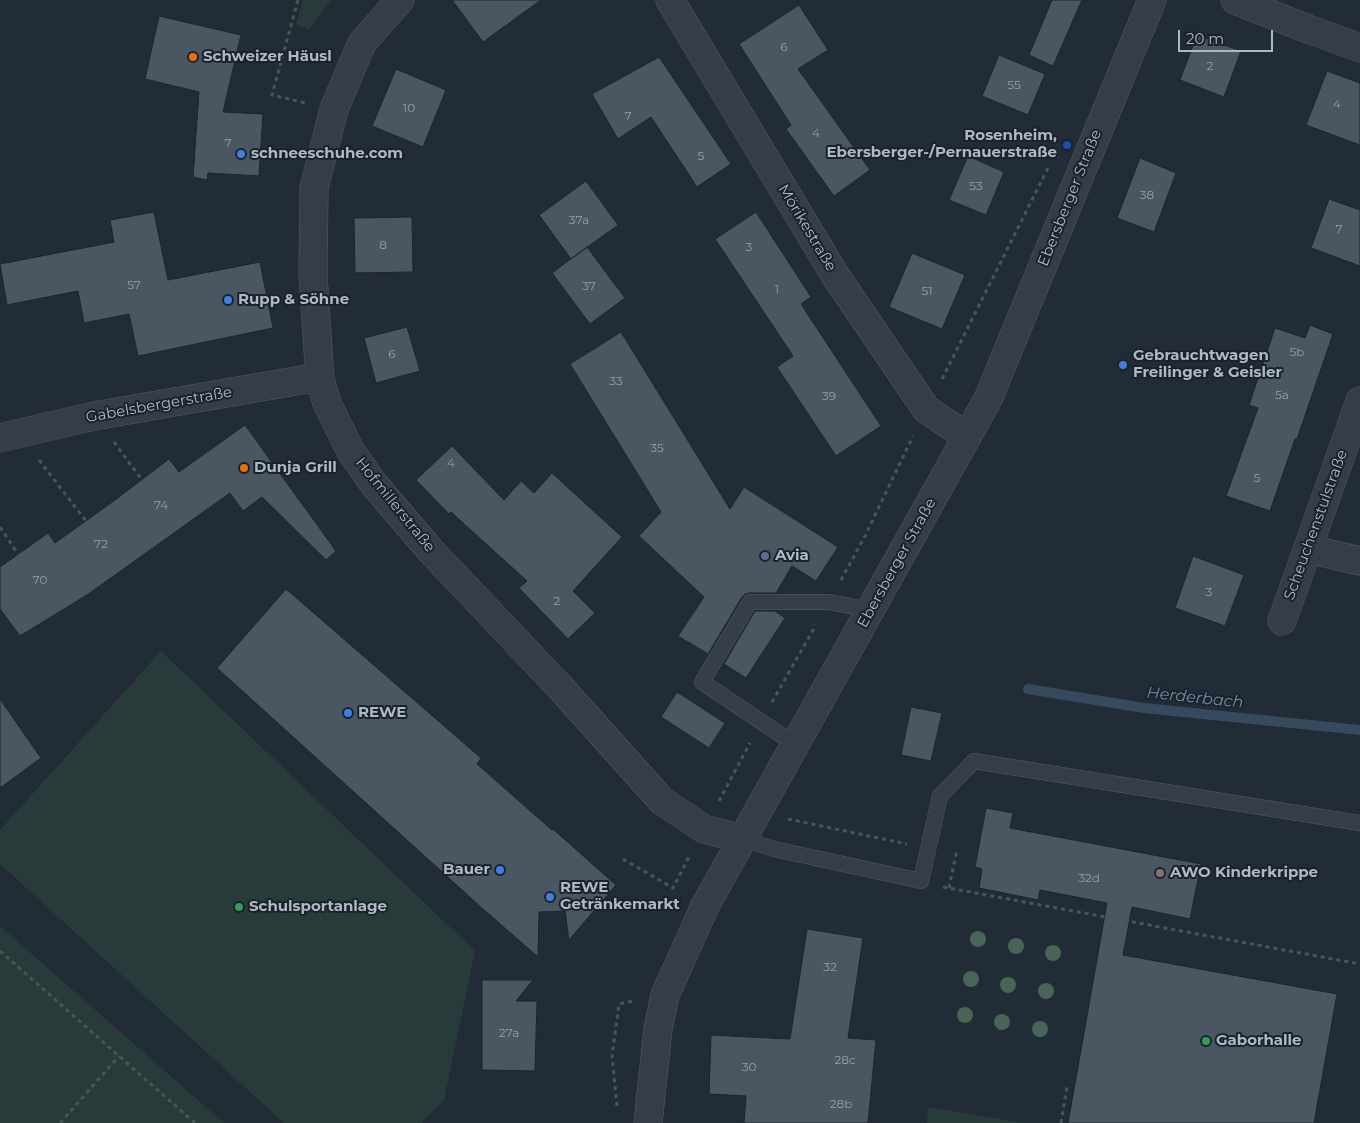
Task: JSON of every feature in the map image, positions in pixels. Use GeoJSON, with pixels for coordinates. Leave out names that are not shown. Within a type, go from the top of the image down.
{"type":"FeatureCollection","features":[{"type":"Feature","properties":{"kind":"street","name":"Hofmillerstraße"},"geometry":{"type":"LineString","coordinates":[[400,0],[362,43],[334,109],[314,188],[313,275],[320,379],[327,403],[350,450],[373,483],[430,550],[559,686],[662,801],[704,829],[743,840]]}},
{"type":"Feature","properties":{"kind":"street","name":"Mörikestraße"},"geometry":{"type":"LineString","coordinates":[[670,0],[835,275],[926,409],[967,437]]}},
{"type":"Feature","properties":{"kind":"street","name":"Ebersberger Straße"},"geometry":{"type":"LineString","coordinates":[[648,1123],[658,1029],[665,995],[705,906],[988,399],[1152,0]]}},
{"type":"Feature","properties":{"kind":"street"},"geometry":{"type":"LineString","coordinates":[[1235,0],[1308,30],[1360,48]]}},
{"type":"Feature","properties":{"kind":"street","name":"Gabelsbergerstraße"},"geometry":{"type":"LineString","coordinates":[[9,436],[94,416],[307,379],[320,379]]}},
{"type":"Feature","properties":{"kind":"street","name":"Scheuchenstulstraße"},"geometry":{"type":"LineString","coordinates":[[1282,621],[1360,401]]}},
{"type":"Feature","properties":{"kind":"street"},"geometry":{"type":"LineString","coordinates":[[1308,549],[1360,561]]}},
{"type":"Feature","properties":{"kind":"lane"},"geometry":{"type":"LineString","coordinates":[[796,745],[702,682],[750,602],[828,602],[870,610]]}},
{"type":"Feature","properties":{"kind":"lane"},"geometry":{"type":"LineString","coordinates":[[743,840],[774,849],[921,881],[940,796],[974,761],[1360,823]]}},
{"type":"Feature","properties":{"kind":"path"},"geometry":{"type":"LineString","coordinates":[[298,0],[272,95],[334,109]]}},
{"type":"Feature","properties":{"kind":"path"},"geometry":{"type":"LineString","coordinates":[[724,790],[865,536],[926,409],[1049,166]]}},
{"type":"Feature","properties":{"kind":"path"},"geometry":{"type":"LineString","coordinates":[[94,416],[142,480]]}},
{"type":"Feature","properties":{"kind":"path"},"geometry":{"type":"LineString","coordinates":[[9,436],[86,521]]}},
{"type":"Feature","properties":{"kind":"path"},"geometry":{"type":"LineString","coordinates":[[0,527],[18,554]]}},
{"type":"Feature","properties":{"kind":"path"},"geometry":{"type":"LineString","coordinates":[[758,812],[956,854],[949,888]]}},
{"type":"Feature","properties":{"kind":"path"},"geometry":{"type":"LineString","coordinates":[[623,859],[673,888],[679,873]]}},
{"type":"Feature","properties":{"kind":"path"},"geometry":{"type":"LineString","coordinates":[[941,886],[1360,964]]}},
{"type":"Feature","properties":{"kind":"path"},"geometry":{"type":"LineString","coordinates":[[0,951],[195,1123]]}},
{"type":"Feature","properties":{"kind":"path"},"geometry":{"type":"LineString","coordinates":[[618,1113],[612,1056],[620,1004],[665,995]]}},
{"type":"Feature","properties":{"kind":"path"},"geometry":{"type":"LineString","coordinates":[[60,1123],[119,1056]]}},
{"type":"Feature","properties":{"kind":"path"},"geometry":{"type":"LineString","coordinates":[[1061,1123],[1067,1087]]}},
{"type":"Feature","properties":{"kind":"green space"},"geometry":{"type":"Polygon","coordinates":[[[303,0],[331,0],[309,30],[296,25],[303,0]]]}},
{"type":"Feature","properties":{"kind":"green space","name":"Schulsportanlage"},"geometry":{"type":"Polygon","coordinates":[[[161,651],[475,951],[444,1100],[422,1123],[284,1123],[0,864],[0,830],[161,651]]]}},
{"type":"Feature","properties":{"kind":"green space"},"geometry":{"type":"Polygon","coordinates":[[[0,926],[224,1123],[0,1123],[0,926]]]}},
{"type":"Feature","properties":{"kind":"green space"},"geometry":{"type":"Polygon","coordinates":[[[928,1107],[1024,1123],[927,1123],[928,1107]]]}},
{"type":"Feature","properties":{"kind":"building"},"geometry":{"type":"Polygon","coordinates":[[[452,0],[541,0],[483,42],[452,0]]]}},
{"type":"Feature","properties":{"kind":"building"},"geometry":{"type":"Polygon","coordinates":[[[1052,0],[1082,0],[1053,66],[1029,55],[1052,0]]]}},
{"type":"Feature","properties":{"kind":"building"},"geometry":{"type":"Polygon","coordinates":[[[799,5],[828,50],[798,69],[870,170],[834,196],[786,129],[791,125],[739,44],[799,5]]]}},
{"type":"Feature","properties":{"kind":"building"},"geometry":{"type":"Polygon","coordinates":[[[159,16],[241,35],[223,112],[263,114],[259,176],[208,173],[207,180],[193,177],[199,92],[145,79],[159,16]]]}},
{"type":"Feature","properties":{"kind":"building"},"geometry":{"type":"Polygon","coordinates":[[[1197,35],[1241,51],[1224,97],[1180,80],[1197,35]]]}},
{"type":"Feature","properties":{"kind":"building"},"geometry":{"type":"Polygon","coordinates":[[[999,55],[1045,74],[1028,115],[982,96],[999,55]]]}},
{"type":"Feature","properties":{"kind":"building"},"geometry":{"type":"Polygon","coordinates":[[[659,57],[731,164],[697,187],[651,117],[618,139],[592,94],[659,57]]]}},
{"type":"Feature","properties":{"kind":"building"},"geometry":{"type":"Polygon","coordinates":[[[396,69],[446,90],[423,147],[372,126],[396,69]]]}},
{"type":"Feature","properties":{"kind":"building"},"geometry":{"type":"Polygon","coordinates":[[[1327,71],[1360,83],[1360,145],[1306,125],[1327,71]]]}},
{"type":"Feature","properties":{"kind":"building"},"geometry":{"type":"Polygon","coordinates":[[[968,156],[1004,172],[986,215],[949,200],[968,156]]]}},
{"type":"Feature","properties":{"kind":"building"},"geometry":{"type":"Polygon","coordinates":[[[1140,158],[1176,173],[1154,232],[1117,218],[1140,158]]]}},
{"type":"Feature","properties":{"kind":"building"},"geometry":{"type":"Polygon","coordinates":[[[586,181],[618,225],[571,259],[539,215],[586,181]]]}},
{"type":"Feature","properties":{"kind":"building"},"geometry":{"type":"Polygon","coordinates":[[[1329,199],[1360,210],[1360,266],[1311,248],[1329,199]]]}},
{"type":"Feature","properties":{"kind":"building"},"geometry":{"type":"Polygon","coordinates":[[[154,212],[168,280],[260,262],[273,328],[138,356],[129,314],[84,323],[78,291],[7,305],[0,264],[114,242],[110,220],[154,212]]]}},
{"type":"Feature","properties":{"kind":"building"},"geometry":{"type":"Polygon","coordinates":[[[756,212],[811,297],[801,304],[881,426],[836,456],[777,367],[793,356],[715,239],[756,212]]]}},
{"type":"Feature","properties":{"kind":"building"},"geometry":{"type":"Polygon","coordinates":[[[412,217],[413,272],[355,273],[354,218],[412,217]]]}},
{"type":"Feature","properties":{"kind":"building"},"geometry":{"type":"Polygon","coordinates":[[[587,247],[625,298],[590,324],[552,273],[587,247]]]}},
{"type":"Feature","properties":{"kind":"building"},"geometry":{"type":"Polygon","coordinates":[[[912,253],[965,275],[942,329],[889,307],[912,253]]]}},
{"type":"Feature","properties":{"kind":"building"},"geometry":{"type":"Polygon","coordinates":[[[1310,325],[1333,334],[1270,511],[1226,496],[1258,408],[1249,405],[1275,328],[1305,338],[1310,325]]]}},
{"type":"Feature","properties":{"kind":"building"},"geometry":{"type":"Polygon","coordinates":[[[407,327],[420,371],[376,383],[364,338],[407,327]]]}},
{"type":"Feature","properties":{"kind":"building"},"geometry":{"type":"Polygon","coordinates":[[[621,332],[730,509],[744,487],[838,547],[816,581],[792,566],[776,593],[745,594],[708,654],[678,636],[704,597],[639,536],[661,512],[570,364],[621,332]]]}},
{"type":"Feature","properties":{"kind":"building"},"geometry":{"type":"Polygon","coordinates":[[[245,425],[336,551],[326,560],[262,497],[243,511],[230,493],[87,595],[20,636],[0,609],[0,567],[48,533],[55,543],[169,459],[179,472],[245,425]]]}},
{"type":"Feature","properties":{"kind":"building"},"geometry":{"type":"Polygon","coordinates":[[[452,446],[504,500],[521,481],[534,493],[552,473],[622,537],[573,591],[595,613],[568,639],[519,588],[527,581],[451,512],[449,514],[416,480],[452,446]]]}},
{"type":"Feature","properties":{"kind":"building"},"geometry":{"type":"Polygon","coordinates":[[[1193,556],[1244,575],[1225,626],[1175,608],[1193,556]]]}},
{"type":"Feature","properties":{"kind":"building","name":"REWE"},"geometry":{"type":"Polygon","coordinates":[[[286,589],[481,758],[477,764],[616,885],[569,940],[565,911],[539,912],[538,957],[217,668],[286,589]]]}},
{"type":"Feature","properties":{"kind":"building"},"geometry":{"type":"Polygon","coordinates":[[[755,611],[775,611],[785,618],[746,678],[724,664],[755,611]]]}},
{"type":"Feature","properties":{"kind":"building"},"geometry":{"type":"Polygon","coordinates":[[[677,692],[725,723],[709,748],[661,717],[677,692]]]}},
{"type":"Feature","properties":{"kind":"building"},"geometry":{"type":"Polygon","coordinates":[[[0,699],[41,758],[0,788],[0,699]]]}},
{"type":"Feature","properties":{"kind":"building"},"geometry":{"type":"Polygon","coordinates":[[[911,707],[942,713],[931,761],[901,755],[911,707]]]}},
{"type":"Feature","properties":{"kind":"building","name":"Gaborhalle"},"geometry":{"type":"Polygon","coordinates":[[[986,808],[1013,813],[1010,828],[1201,864],[1190,919],[1132,907],[1123,955],[1337,994],[1314,1123],[1068,1123],[1107,903],[1040,890],[1038,900],[979,888],[982,869],[975,867],[986,808]]]}},
{"type":"Feature","properties":{"kind":"building"},"geometry":{"type":"Polygon","coordinates":[[[807,929],[863,938],[848,1038],[876,1040],[868,1123],[744,1123],[746,1096],[709,1094],[711,1035],[790,1039],[807,929]]]}},
{"type":"Feature","properties":{"kind":"building"},"geometry":{"type":"Polygon","coordinates":[[[482,980],[533,980],[516,1001],[537,1001],[535,1071],[482,1070],[482,980]]]}},
{"type":"Feature","properties":{"kind":"waterway","name":"Herderbach"},"geometry":{"type":"LineString","coordinates":[[1028,689],[1144,708],[1360,730]]}},
{"type":"Feature","properties":{"kind":"place","name":"Schweizer Häusl"},"geometry":{"type":"Point","coordinates":[193,57]}},
{"type":"Feature","properties":{"kind":"place","name":"Rosenheim, Ebersberger-/Pernauerstraße"},"geometry":{"type":"Point","coordinates":[1067,145]}},
{"type":"Feature","properties":{"kind":"place","name":"schneeschuhe.com"},"geometry":{"type":"Point","coordinates":[241,154]}},
{"type":"Feature","properties":{"kind":"place","name":"Rupp & Söhne"},"geometry":{"type":"Point","coordinates":[228,300]}},
{"type":"Feature","properties":{"kind":"place","name":"Gebrauchtwagen Freilinger & Geisler"},"geometry":{"type":"Point","coordinates":[1123,365]}},
{"type":"Feature","properties":{"kind":"place","name":"Dunja Grill"},"geometry":{"type":"Point","coordinates":[244,468]}},
{"type":"Feature","properties":{"kind":"place","name":"Avia"},"geometry":{"type":"Point","coordinates":[765,556]}},
{"type":"Feature","properties":{"kind":"place","name":"REWE"},"geometry":{"type":"Point","coordinates":[348,713]}},
{"type":"Feature","properties":{"kind":"place","name":"Bauer"},"geometry":{"type":"Point","coordinates":[500,870]}},
{"type":"Feature","properties":{"kind":"place","name":"AWO Kinderkrippe"},"geometry":{"type":"Point","coordinates":[1160,873]}},
{"type":"Feature","properties":{"kind":"place","name":"REWE Getränkemarkt"},"geometry":{"type":"Point","coordinates":[550,897]}},
{"type":"Feature","properties":{"kind":"place","name":"Schulsportanlage"},"geometry":{"type":"Point","coordinates":[239,907]}},
{"type":"Feature","properties":{"kind":"place","name":"Gaborhalle"},"geometry":{"type":"Point","coordinates":[1206,1041]}}]}
